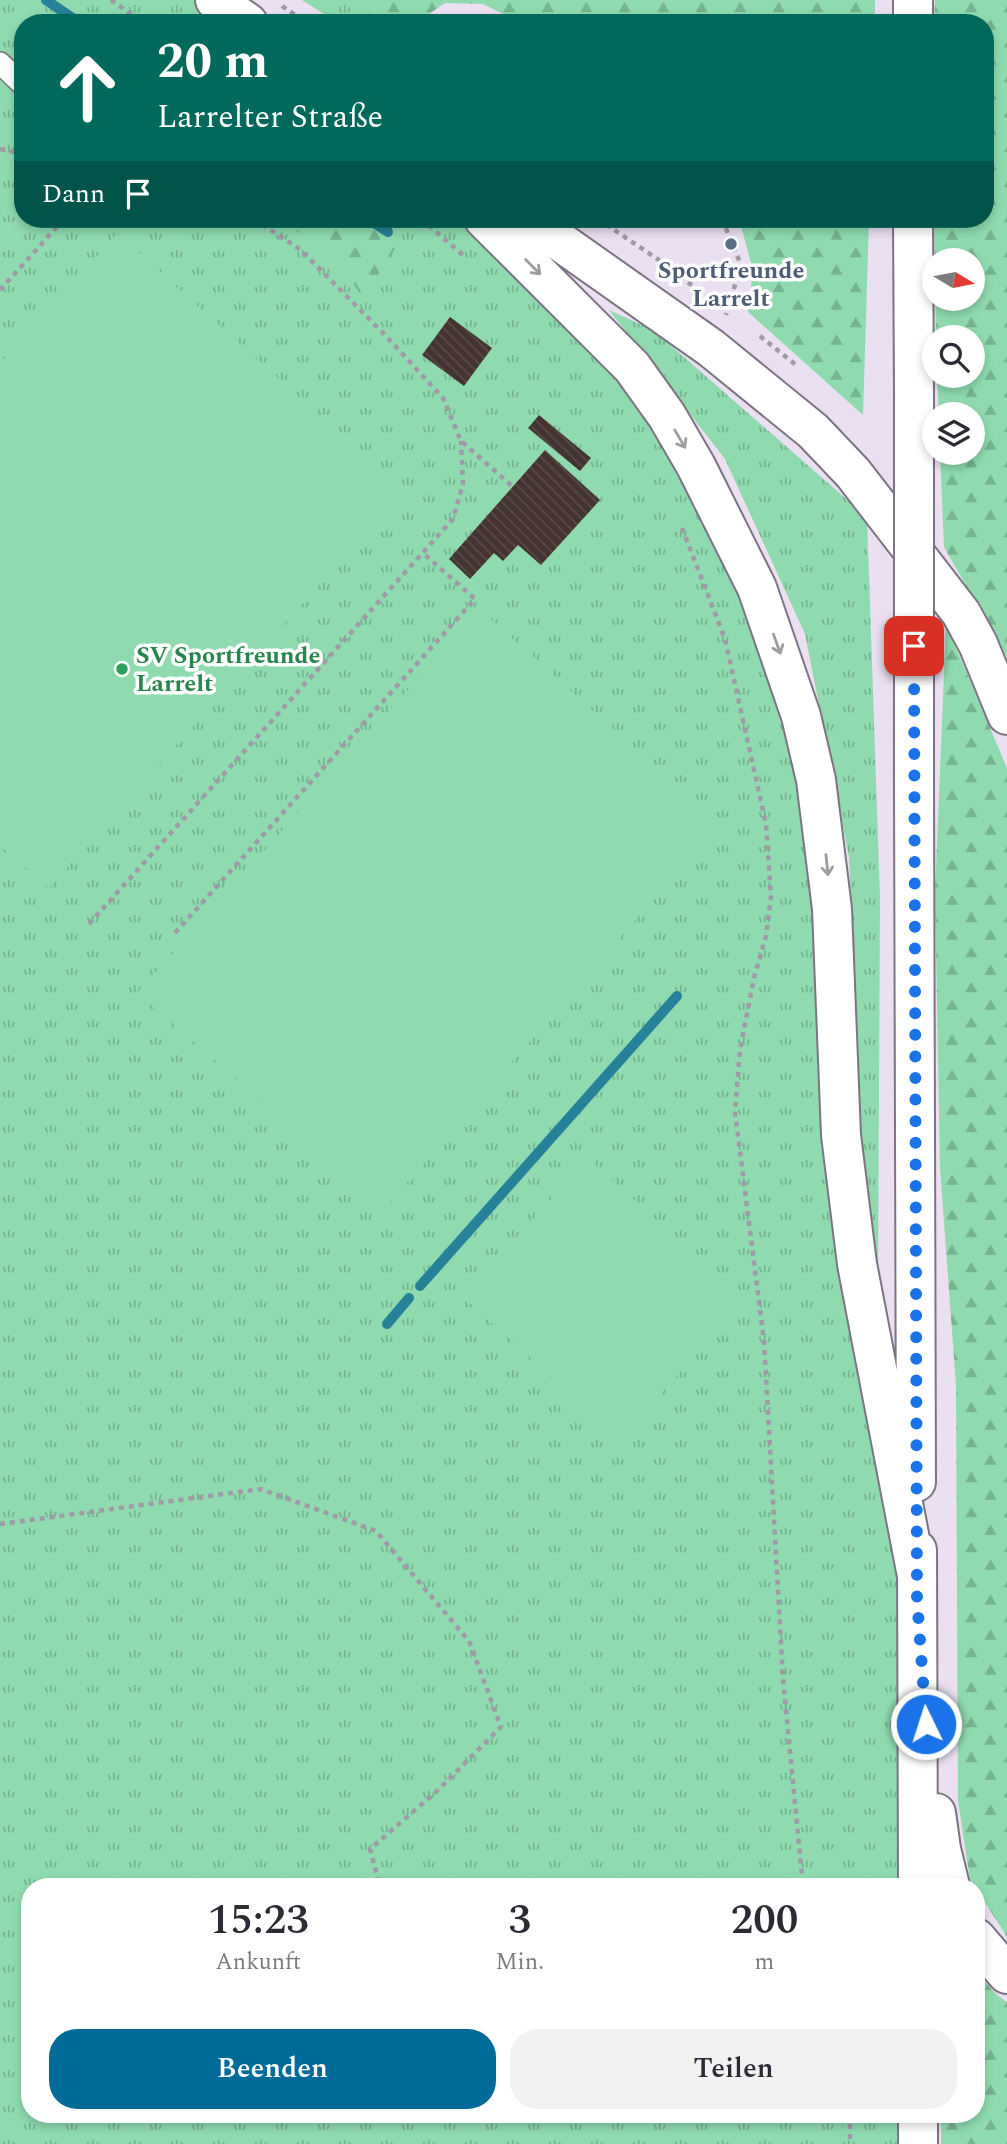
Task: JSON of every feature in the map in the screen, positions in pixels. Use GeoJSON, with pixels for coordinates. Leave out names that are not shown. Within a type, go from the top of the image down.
{"type":"FeatureCollection","features":[{"type":"Feature","properties":{"kind":"main road"},"geometry":{"type":"LineString","coordinates":[[215,0],[235,14]]}},
{"type":"Feature","properties":{"kind":"main road"},"geometry":{"type":"LineString","coordinates":[[493,228],[632,367],[667,416],[696,466],[757,589],[802,716],[816,780],[829,884],[841,1135],[857,1264],[917,1587],[928,1749],[941,1849],[948,1878]]}},
{"type":"Feature","properties":{"kind":"main road"},"geometry":{"type":"LineString","coordinates":[[541,228],[711,348],[813,431],[853,473],[961,613],[978,644],[1007,715]]}},
{"type":"Feature","properties":{"kind":"main road"},"geometry":{"type":"LineString","coordinates":[[913,228],[918,1878]]}},
{"type":"Feature","properties":{"kind":"main road"},"geometry":{"type":"LineString","coordinates":[[985,1948],[1007,1974]]}},
{"type":"Feature","properties":{"kind":"main road"},"geometry":{"type":"LineString","coordinates":[[918,2123],[918,2144]]}},
{"type":"Feature","properties":{"kind":"lane"},"geometry":{"type":"LineString","coordinates":[[0,63],[14,76]]}},
{"type":"Feature","properties":{"kind":"path"},"geometry":{"type":"LineString","coordinates":[[111,0],[130,14]]}},
{"type":"Feature","properties":{"kind":"path"},"geometry":{"type":"LineString","coordinates":[[273,0],[294,14]]}},
{"type":"Feature","properties":{"kind":"path"},"geometry":{"type":"LineString","coordinates":[[0,290],[56,228]]}},
{"type":"Feature","properties":{"kind":"path"},"geometry":{"type":"LineString","coordinates":[[89,925],[453,519],[463,484],[461,441],[443,398],[301,250],[268,228]]}},
{"type":"Feature","properties":{"kind":"path"},"geometry":{"type":"LineString","coordinates":[[432,228],[472,262]]}},
{"type":"Feature","properties":{"kind":"path"},"geometry":{"type":"LineString","coordinates":[[611,228],[659,260]]}},
{"type":"Feature","properties":{"kind":"path"},"geometry":{"type":"LineString","coordinates":[[711,348],[727,312],[741,265],[726,228]]}},
{"type":"Feature","properties":{"kind":"path"},"geometry":{"type":"LineString","coordinates":[[461,441],[512,486]]}},
{"type":"Feature","properties":{"kind":"path"},"geometry":{"type":"LineString","coordinates":[[681,526],[725,639],[766,824],[771,897],[766,936],[754,978],[740,1050],[735,1112],[764,1341],[783,1679],[802,1878]]}},
{"type":"Feature","properties":{"kind":"path"},"geometry":{"type":"LineString","coordinates":[[175,933],[475,600],[423,553]]}},
{"type":"Feature","properties":{"kind":"path"},"geometry":{"type":"LineString","coordinates":[[0,1524],[261,1489],[376,1531],[469,1641],[500,1727],[436,1792],[370,1849],[378,1878]]}},
{"type":"Feature","properties":{"kind":"path"},"geometry":{"type":"LineString","coordinates":[[850,2123],[850,2144]]}},
{"type":"Feature","properties":{"kind":"green space"},"geometry":{"type":"Polygon","coordinates":[[[0,0],[215,0],[235,14],[14,14],[14,228],[493,228],[632,367],[801,716],[841,1135],[917,1576],[918,1878],[21,1878],[21,2123],[918,2123],[918,2144],[0,2144],[0,0]]]}},
{"type":"Feature","properties":{"kind":"green space"},"geometry":{"type":"Polygon","coordinates":[[[302,0],[363,0],[379,14],[324,14],[302,0]]]}},
{"type":"Feature","properties":{"kind":"green space"},"geometry":{"type":"Polygon","coordinates":[[[363,0],[875,0],[875,14],[503,14],[483,4],[445,3],[429,14],[379,14],[363,0]]]}},
{"type":"Feature","properties":{"kind":"green space"},"geometry":{"type":"Polygon","coordinates":[[[935,0],[1007,0],[1007,657],[944,547],[941,465],[985,465],[985,402],[938,402],[938,388],[985,388],[985,325],[936,325],[935,312],[985,312],[985,248],[935,248],[934,228],[994,228],[994,14],[934,14],[935,0]]]}},
{"type":"Feature","properties":{"kind":"green space"},"geometry":{"type":"Polygon","coordinates":[[[291,228],[372,228],[397,245],[363,299],[337,257],[291,228]]]}},
{"type":"Feature","properties":{"kind":"green space"},"geometry":{"type":"Polygon","coordinates":[[[741,228],[869,228],[863,415],[748,312],[753,270],[741,228]]]}},
{"type":"Feature","properties":{"kind":"green space","name":"SV Sportfreunde Larrelt"},"geometry":{"type":"Polygon","coordinates":[[[117,233],[403,491],[49,888],[0,846],[0,363],[117,233]]]}},
{"type":"Feature","properties":{"kind":"green space"},"geometry":{"type":"Polygon","coordinates":[[[609,310],[653,330],[867,517],[880,897],[878,1283],[862,1156],[849,857],[805,634],[725,459],[609,310]]]}},
{"type":"Feature","properties":{"kind":"green space"},"geometry":{"type":"Polygon","coordinates":[[[480,609],[719,824],[385,1208],[137,993],[480,609]]]}},
{"type":"Feature","properties":{"kind":"green space"},"geometry":{"type":"Polygon","coordinates":[[[946,624],[1007,768],[1007,1937],[985,1903],[985,1878],[970,1878],[958,1801],[956,1385],[940,1168],[935,893],[946,624]]]}},
{"type":"Feature","properties":{"kind":"green space"},"geometry":{"type":"Polygon","coordinates":[[[588,1158],[745,1300],[620,1439],[463,1297],[588,1158]]]}},
{"type":"Feature","properties":{"kind":"green space"},"geometry":{"type":"Polygon","coordinates":[[[985,1982],[1007,2002],[1007,2144],[941,2144],[941,2123],[985,2123],[985,1982]]]}},
{"type":"Feature","properties":{"kind":"building"},"geometry":{"type":"Polygon","coordinates":[[[450,317],[492,348],[464,386],[422,355],[450,317]]]}},
{"type":"Feature","properties":{"kind":"building"},"geometry":{"type":"Polygon","coordinates":[[[539,415],[591,458],[580,471],[528,428],[539,415]]]}},
{"type":"Feature","properties":{"kind":"building"},"geometry":{"type":"Polygon","coordinates":[[[545,450],[600,500],[541,565],[518,545],[503,561],[494,553],[470,579],[449,559],[545,450]]]}},
{"type":"Feature","properties":{"kind":"waterway"},"geometry":{"type":"LineString","coordinates":[[46,0],[67,14]]}},
{"type":"Feature","properties":{"kind":"waterway"},"geometry":{"type":"LineString","coordinates":[[382,228],[388,232]]}},
{"type":"Feature","properties":{"kind":"waterway"},"geometry":{"type":"LineString","coordinates":[[420,1286],[677,996]]}},
{"type":"Feature","properties":{"kind":"waterway"},"geometry":{"type":"LineString","coordinates":[[387,1324],[409,1298]]}},
{"type":"Feature","properties":{"kind":"place","name":"Sportfreunde Larrelt"},"geometry":{"type":"Point","coordinates":[731,244]}},
{"type":"Feature","properties":{"kind":"place","name":"SV Sportfreunde Larrelt"},"geometry":{"type":"Point","coordinates":[122,669]}},
{"type":"Feature","properties":{"kind":"route"},"geometry":{"type":"LineString","coordinates":[[914,646],[917,1598],[926,1724]]}}]}
